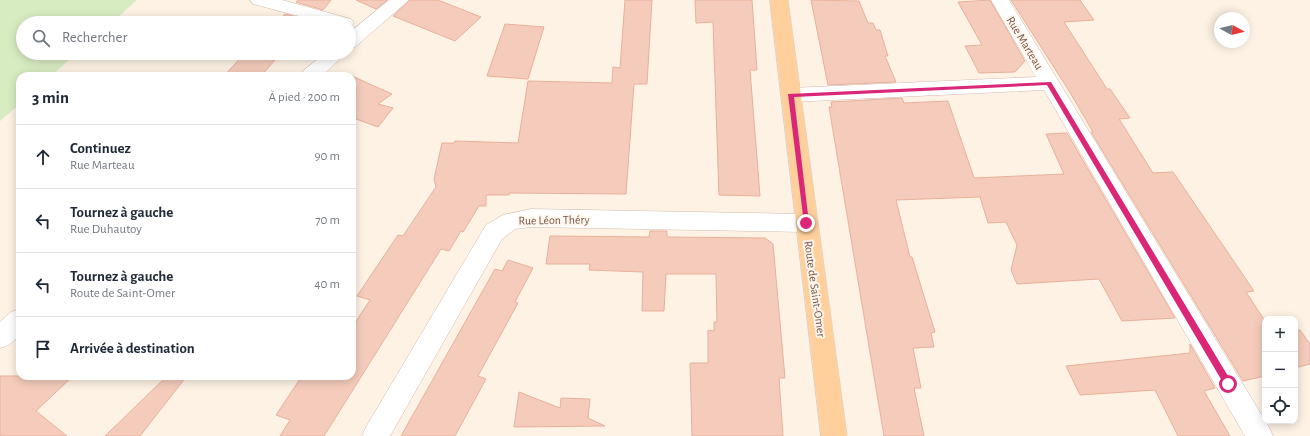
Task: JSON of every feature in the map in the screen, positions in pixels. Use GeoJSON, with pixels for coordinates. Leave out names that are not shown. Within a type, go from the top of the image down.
{"type":"FeatureCollection","features":[{"type":"Feature","properties":{"kind":"main road","name":"Route de Saint-Omer"},"geometry":{"type":"LineString","coordinates":[[779,0],[834,436]]}},
{"type":"Feature","properties":{"kind":"street"},"geometry":{"type":"LineString","coordinates":[[259,0],[323,16]]}},
{"type":"Feature","properties":{"kind":"street"},"geometry":{"type":"LineString","coordinates":[[356,28],[400,0]]}},
{"type":"Feature","properties":{"kind":"street","name":"Rue Marteau"},"geometry":{"type":"LineString","coordinates":[[1000,0],[1260,436]]}},
{"type":"Feature","properties":{"kind":"street"},"geometry":{"type":"LineString","coordinates":[[315,72],[329,60]]}},
{"type":"Feature","properties":{"kind":"street"},"geometry":{"type":"LineString","coordinates":[[790,95],[1049,83]]}},
{"type":"Feature","properties":{"kind":"street","name":"Rue Léon Théry"},"geometry":{"type":"LineString","coordinates":[[375,436],[494,232],[501,225],[519,219],[531,218],[806,223]]}},
{"type":"Feature","properties":{"kind":"street"},"geometry":{"type":"LineString","coordinates":[[0,337],[16,323]]}},
{"type":"Feature","properties":{"kind":"green space"},"geometry":{"type":"Polygon","coordinates":[[[0,0],[137,0],[119,16],[16,16],[16,60],[69,60],[56,72],[16,72],[16,107],[0,121],[0,0]]]}},
{"type":"Feature","properties":{"kind":"building"},"geometry":{"type":"Polygon","coordinates":[[[298,0],[331,0],[323,10],[296,2],[298,0]]]}},
{"type":"Feature","properties":{"kind":"building"},"geometry":{"type":"Polygon","coordinates":[[[356,0],[387,0],[376,9],[356,0]]]}},
{"type":"Feature","properties":{"kind":"building"},"geometry":{"type":"Polygon","coordinates":[[[410,0],[438,0],[481,17],[455,41],[393,16],[410,0]]]}},
{"type":"Feature","properties":{"kind":"building"},"geometry":{"type":"Polygon","coordinates":[[[625,0],[652,0],[647,84],[634,84],[626,194],[509,193],[509,195],[486,195],[486,206],[479,206],[449,251],[441,249],[324,436],[280,436],[290,420],[276,415],[299,380],[356,380],[356,321],[370,300],[357,296],[398,235],[403,236],[436,187],[434,179],[442,143],[454,143],[455,141],[518,143],[528,81],[612,83],[613,67],[620,68],[625,0]]]}},
{"type":"Feature","properties":{"kind":"building"},"geometry":{"type":"Polygon","coordinates":[[[695,0],[752,0],[757,70],[750,70],[760,196],[719,195],[713,22],[696,23],[695,0]]]}},
{"type":"Feature","properties":{"kind":"building"},"geometry":{"type":"Polygon","coordinates":[[[811,0],[859,1],[868,23],[873,23],[876,30],[880,30],[888,56],[885,56],[896,82],[828,85],[811,0]]]}},
{"type":"Feature","properties":{"kind":"building"},"geometry":{"type":"Polygon","coordinates":[[[990,0],[1025,61],[1015,72],[979,73],[965,46],[982,45],[958,2],[990,0]]]}},
{"type":"Feature","properties":{"kind":"building"},"geometry":{"type":"Polygon","coordinates":[[[1011,0],[1080,0],[1094,20],[1064,22],[1107,89],[1110,89],[1130,118],[1119,119],[1153,173],[1173,172],[1254,291],[1246,292],[1262,316],[1262,377],[1243,381],[1091,132],[1093,132],[1071,94],[1011,0]]]}},
{"type":"Feature","properties":{"kind":"building"},"geometry":{"type":"Polygon","coordinates":[[[505,24],[544,27],[528,79],[487,76],[505,24]]]}},
{"type":"Feature","properties":{"kind":"building"},"geometry":{"type":"Polygon","coordinates":[[[239,60],[275,60],[264,72],[228,72],[239,60]]]}},
{"type":"Feature","properties":{"kind":"building"},"geometry":{"type":"Polygon","coordinates":[[[356,78],[392,94],[378,104],[393,108],[378,127],[356,119],[356,78]]]}},
{"type":"Feature","properties":{"kind":"building"},"geometry":{"type":"Polygon","coordinates":[[[902,98],[904,103],[948,101],[974,178],[1064,174],[1046,134],[1067,133],[1175,318],[1122,321],[1099,279],[1017,284],[1011,270],[1017,245],[1006,222],[988,223],[980,197],[896,200],[910,257],[912,257],[935,332],[931,333],[934,347],[913,348],[921,388],[914,388],[924,436],[884,436],[829,107],[832,107],[831,102],[902,98]]]}},
{"type":"Feature","properties":{"kind":"building"},"geometry":{"type":"Polygon","coordinates":[[[650,231],[667,231],[667,237],[765,238],[773,244],[785,378],[779,378],[783,436],[692,436],[690,363],[708,363],[708,330],[714,331],[714,322],[717,322],[716,274],[666,274],[664,311],[642,311],[643,272],[589,270],[590,264],[546,264],[550,236],[649,237],[650,231]]]}},
{"type":"Feature","properties":{"kind":"building"},"geometry":{"type":"Polygon","coordinates":[[[508,260],[533,268],[515,302],[518,303],[478,376],[486,379],[455,436],[401,436],[495,269],[502,271],[508,260]]]}},
{"type":"Feature","properties":{"kind":"building"},"geometry":{"type":"Polygon","coordinates":[[[1298,330],[1300,330],[1310,344],[1310,364],[1298,367],[1298,352],[1298,330]]]}},
{"type":"Feature","properties":{"kind":"building"},"geometry":{"type":"Polygon","coordinates":[[[1190,344],[1215,388],[1204,391],[1230,436],[1178,436],[1155,390],[1080,395],[1066,366],[1190,353],[1190,344]]]}},
{"type":"Feature","properties":{"kind":"building"},"geometry":{"type":"Polygon","coordinates":[[[0,376],[16,376],[16,380],[69,380],[36,411],[67,436],[0,436],[0,376]]]}},
{"type":"Feature","properties":{"kind":"building"},"geometry":{"type":"Polygon","coordinates":[[[163,380],[184,380],[140,436],[105,436],[163,380]]]}},
{"type":"Feature","properties":{"kind":"building"},"geometry":{"type":"Polygon","coordinates":[[[519,392],[560,408],[561,398],[590,399],[588,418],[605,426],[514,427],[519,392]]]}},
{"type":"Feature","properties":{"kind":"route"},"geometry":{"type":"LineString","coordinates":[[806,223],[790,95],[1049,83],[1228,384]]}}]}
